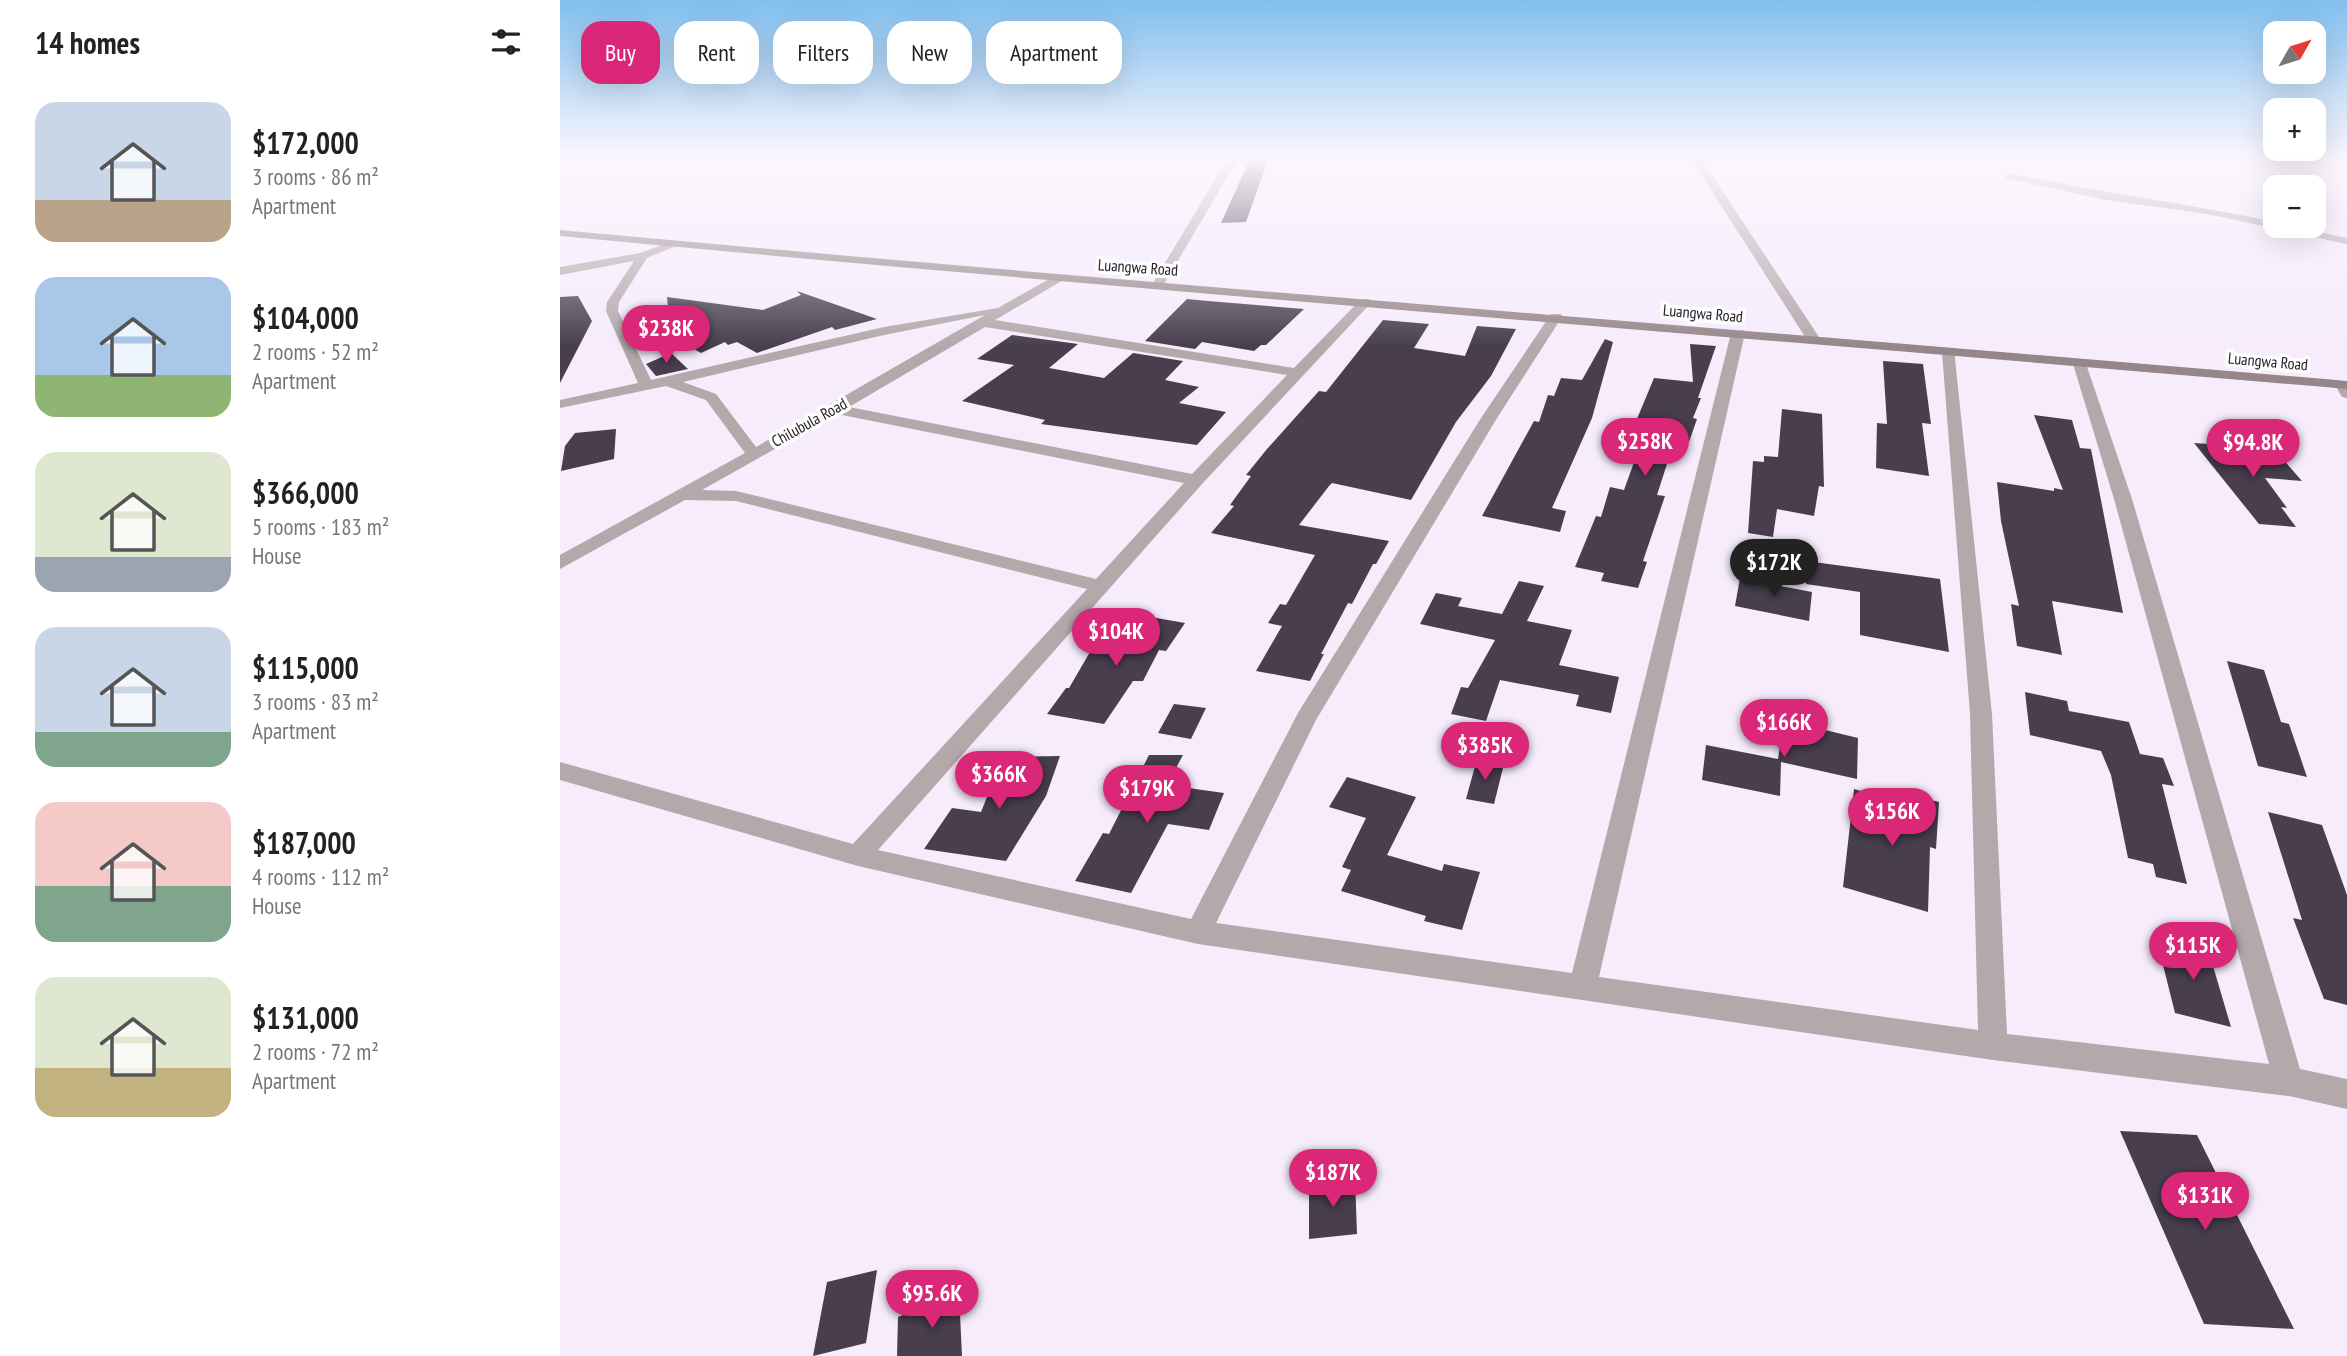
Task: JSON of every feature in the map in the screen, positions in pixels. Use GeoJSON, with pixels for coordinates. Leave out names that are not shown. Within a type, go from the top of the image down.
{"type":"FeatureCollection","features":[{"type":"Feature","properties":{"kind":"street"},"geometry":{"type":"LineString","coordinates":[[1157,286],[1196,220]]}},
{"type":"Feature","properties":{"kind":"street"},"geometry":{"type":"LineString","coordinates":[[1736,220],[1814,340]]}},
{"type":"Feature","properties":{"kind":"street"},"geometry":{"type":"LineString","coordinates":[[2250,220],[2347,241]]}},
{"type":"Feature","properties":{"kind":"street","name":"Luangwa Road"},"geometry":{"type":"LineString","coordinates":[[560,233],[1056,279],[1556,317],[2345,388]]}},
{"type":"Feature","properties":{"kind":"street"},"geometry":{"type":"LineString","coordinates":[[560,271],[643,256],[677,243]]}},
{"type":"Feature","properties":{"kind":"street"},"geometry":{"type":"LineString","coordinates":[[643,256],[613,302],[612,311],[647,387]]}},
{"type":"Feature","properties":{"kind":"street","name":"Chilubula Road"},"geometry":{"type":"LineString","coordinates":[[560,563],[835,409],[1056,279]]}},
{"type":"Feature","properties":{"kind":"street"},"geometry":{"type":"LineString","coordinates":[[858,856],[1196,480],[1365,302]]}},
{"type":"Feature","properties":{"kind":"street"},"geometry":{"type":"LineString","coordinates":[[560,404],[647,387],[826,343],[1005,308]]}},
{"type":"Feature","properties":{"kind":"street"},"geometry":{"type":"LineString","coordinates":[[1198,932],[1306,719],[1489,418],[1556,317]]}},
{"type":"Feature","properties":{"kind":"street"},"geometry":{"type":"LineString","coordinates":[[981,322],[1299,373]]}},
{"type":"Feature","properties":{"kind":"street"},"geometry":{"type":"LineString","coordinates":[[1582,989],[1637,747],[1738,334]]}},
{"type":"Feature","properties":{"kind":"street"},"geometry":{"type":"LineString","coordinates":[[1949,352],[1981,714],[1993,1046]]}},
{"type":"Feature","properties":{"kind":"street"},"geometry":{"type":"LineString","coordinates":[[2080,364],[2123,499],[2289,1081]]}},
{"type":"Feature","properties":{"kind":"street"},"geometry":{"type":"LineString","coordinates":[[667,382],[701,391],[711,397],[753,453]]}},
{"type":"Feature","properties":{"kind":"street"},"geometry":{"type":"LineString","coordinates":[[835,409],[1196,480]]}},
{"type":"Feature","properties":{"kind":"street"},"geometry":{"type":"LineString","coordinates":[[681,495],[736,496],[1100,586]]}},
{"type":"Feature","properties":{"kind":"street"},"geometry":{"type":"LineString","coordinates":[[560,771],[858,856],[1198,932],[1993,1046],[2289,1081],[2347,1094]]}},
{"type":"Feature","properties":{"kind":"building"},"geometry":{"type":"Polygon","coordinates":[[[1222,220],[1247,220],[1246,222],[1221,223],[1222,220]]]}},
{"type":"Feature","properties":{"kind":"building"},"geometry":{"type":"Polygon","coordinates":[[[797,291],[877,319],[835,330],[832,327],[757,353],[737,342],[728,345],[725,342],[701,353],[642,320],[668,307],[667,297],[763,310],[801,295],[797,291]]]}},
{"type":"Feature","properties":{"kind":"building"},"geometry":{"type":"Polygon","coordinates":[[[578,296],[592,321],[560,383],[560,297],[578,296]]]}},
{"type":"Feature","properties":{"kind":"building"},"geometry":{"type":"Polygon","coordinates":[[[1187,299],[1304,309],[1266,345],[1261,345],[1254,351],[1202,342],[1195,349],[1145,341],[1187,299]]]}},
{"type":"Feature","properties":{"kind":"building"},"geometry":{"type":"Polygon","coordinates":[[[1383,320],[1429,324],[1414,348],[1465,356],[1477,326],[1516,329],[1491,376],[1456,422],[1411,500],[1332,483],[1299,525],[1389,541],[1376,564],[1373,564],[1352,604],[1348,603],[1310,681],[1256,671],[1282,626],[1268,623],[1280,604],[1286,605],[1315,555],[1211,533],[1234,506],[1230,505],[1251,476],[1246,475],[1319,391],[1326,392],[1383,320]]]}},
{"type":"Feature","properties":{"kind":"building"},"geometry":{"type":"Polygon","coordinates":[[[1012,335],[1078,344],[1049,368],[1104,378],[1133,353],[1183,361],[1165,380],[1199,387],[1179,403],[1226,412],[1197,445],[1041,424],[1045,420],[962,401],[1014,365],[977,359],[1012,335]]]}},
{"type":"Feature","properties":{"kind":"building"},"geometry":{"type":"Polygon","coordinates":[[[1605,339],[1613,342],[1592,418],[1552,508],[1566,511],[1560,532],[1482,516],[1534,421],[1539,422],[1548,395],[1554,396],[1561,378],[1582,380],[1605,339]]]}},
{"type":"Feature","properties":{"kind":"building"},"geometry":{"type":"Polygon","coordinates":[[[1690,344],[1716,346],[1698,398],[1701,398],[1693,418],[1697,419],[1689,442],[1675,439],[1657,495],[1665,496],[1643,561],[1647,562],[1638,588],[1601,581],[1604,573],[1575,567],[1596,516],[1601,517],[1610,487],[1624,490],[1646,429],[1634,426],[1654,378],[1693,382],[1690,344]]]}},
{"type":"Feature","properties":{"kind":"building"},"geometry":{"type":"Polygon","coordinates":[[[671,353],[688,369],[656,376],[646,364],[671,353]]]}},
{"type":"Feature","properties":{"kind":"building"},"geometry":{"type":"Polygon","coordinates":[[[1883,361],[1923,364],[1931,424],[1922,423],[1929,476],[1876,468],[1877,423],[1887,424],[1883,361]]]}},
{"type":"Feature","properties":{"kind":"building"},"geometry":{"type":"Polygon","coordinates":[[[1782,409],[1822,414],[1824,487],[1819,486],[1814,516],[1777,509],[1773,537],[1748,533],[1753,461],[1764,462],[1764,456],[1778,457],[1782,409]]]}},
{"type":"Feature","properties":{"kind":"building"},"geometry":{"type":"Polygon","coordinates":[[[2034,415],[2072,420],[2080,448],[2091,449],[2123,613],[2052,601],[2062,655],[2017,646],[2011,604],[2019,606],[2001,521],[1997,482],[2063,490],[2034,415]]]}},
{"type":"Feature","properties":{"kind":"building"},"geometry":{"type":"Polygon","coordinates":[[[616,429],[614,459],[561,471],[565,446],[575,433],[616,429]]]}},
{"type":"Feature","properties":{"kind":"building"},"geometry":{"type":"Polygon","coordinates":[[[2194,443],[2273,448],[2302,481],[2265,478],[2287,508],[2281,507],[2296,527],[2259,524],[2194,443]]]}},
{"type":"Feature","properties":{"kind":"building"},"geometry":{"type":"Polygon","coordinates":[[[1806,561],[1940,579],[1949,652],[1860,635],[1860,592],[1806,584],[1806,561]]]}},
{"type":"Feature","properties":{"kind":"building"},"geometry":{"type":"Polygon","coordinates":[[[1740,578],[1812,592],[1809,621],[1735,606],[1740,578]]]}},
{"type":"Feature","properties":{"kind":"building"},"geometry":{"type":"Polygon","coordinates":[[[1519,581],[1544,586],[1527,621],[1572,630],[1559,665],[1619,677],[1611,713],[1576,706],[1579,695],[1500,680],[1486,721],[1451,714],[1461,687],[1468,688],[1495,640],[1420,624],[1436,593],[1462,598],[1458,606],[1502,614],[1519,581]]]}},
{"type":"Feature","properties":{"kind":"building"},"geometry":{"type":"Polygon","coordinates":[[[1128,613],[1185,623],[1166,651],[1159,650],[1143,681],[1133,681],[1104,724],[1047,714],[1066,688],[1069,688],[1090,652],[1099,653],[1128,613]]]}},
{"type":"Feature","properties":{"kind":"building"},"geometry":{"type":"Polygon","coordinates":[[[2227,661],[2264,670],[2281,722],[2289,724],[2307,777],[2258,766],[2227,661]]]}},
{"type":"Feature","properties":{"kind":"building"},"geometry":{"type":"Polygon","coordinates":[[[2025,692],[2067,701],[2069,711],[2129,722],[2140,754],[2163,758],[2174,786],[2162,784],[2187,884],[2156,877],[2153,864],[2128,858],[2111,775],[2101,751],[2030,735],[2025,692]]]}},
{"type":"Feature","properties":{"kind":"building"},"geometry":{"type":"Polygon","coordinates":[[[1174,704],[1206,708],[1191,739],[1158,733],[1174,704]]]}},
{"type":"Feature","properties":{"kind":"building"},"geometry":{"type":"Polygon","coordinates":[[[1784,720],[1858,738],[1857,779],[1781,762],[1780,796],[1702,780],[1706,745],[1778,759],[1784,720]]]}},
{"type":"Feature","properties":{"kind":"building"},"geometry":{"type":"Polygon","coordinates":[[[1149,755],[1183,755],[1167,785],[1224,793],[1209,830],[1168,824],[1131,893],[1075,881],[1103,833],[1109,834],[1149,755]]]}},
{"type":"Feature","properties":{"kind":"building"},"geometry":{"type":"Polygon","coordinates":[[[1060,756],[1046,796],[1006,861],[924,849],[952,808],[981,812],[1003,757],[1060,756]]]}},
{"type":"Feature","properties":{"kind":"building"},"geometry":{"type":"Polygon","coordinates":[[[1477,759],[1504,764],[1494,804],[1466,799],[1477,759]]]}},
{"type":"Feature","properties":{"kind":"building"},"geometry":{"type":"Polygon","coordinates":[[[1347,777],[1416,797],[1387,855],[1442,871],[1444,864],[1480,872],[1462,930],[1424,921],[1426,916],[1341,891],[1351,870],[1342,867],[1366,818],[1329,807],[1347,777]]]}},
{"type":"Feature","properties":{"kind":"building"},"geometry":{"type":"Polygon","coordinates":[[[1854,789],[1907,804],[1908,794],[1939,802],[1936,849],[1930,847],[1928,912],[1843,887],[1854,789]]]}},
{"type":"Feature","properties":{"kind":"building"},"geometry":{"type":"Polygon","coordinates":[[[2268,812],[2322,825],[2347,895],[2347,1005],[2324,999],[2293,918],[2302,920],[2268,812]]]}},
{"type":"Feature","properties":{"kind":"building"},"geometry":{"type":"Polygon","coordinates":[[[2156,937],[2208,949],[2231,1027],[2175,1013],[2156,937]]]}},
{"type":"Feature","properties":{"kind":"building"},"geometry":{"type":"Polygon","coordinates":[[[2120,1131],[2197,1135],[2294,1329],[2204,1324],[2120,1131]]]}},
{"type":"Feature","properties":{"kind":"building"},"geometry":{"type":"Polygon","coordinates":[[[1355,1179],[1357,1234],[1309,1239],[1309,1184],[1355,1179]]]}},
{"type":"Feature","properties":{"kind":"building"},"geometry":{"type":"Polygon","coordinates":[[[877,1270],[866,1343],[813,1356],[827,1282],[877,1270]]]}},
{"type":"Feature","properties":{"kind":"building"},"geometry":{"type":"Polygon","coordinates":[[[959,1293],[962,1356],[897,1356],[898,1317],[959,1293]]]}}]}
